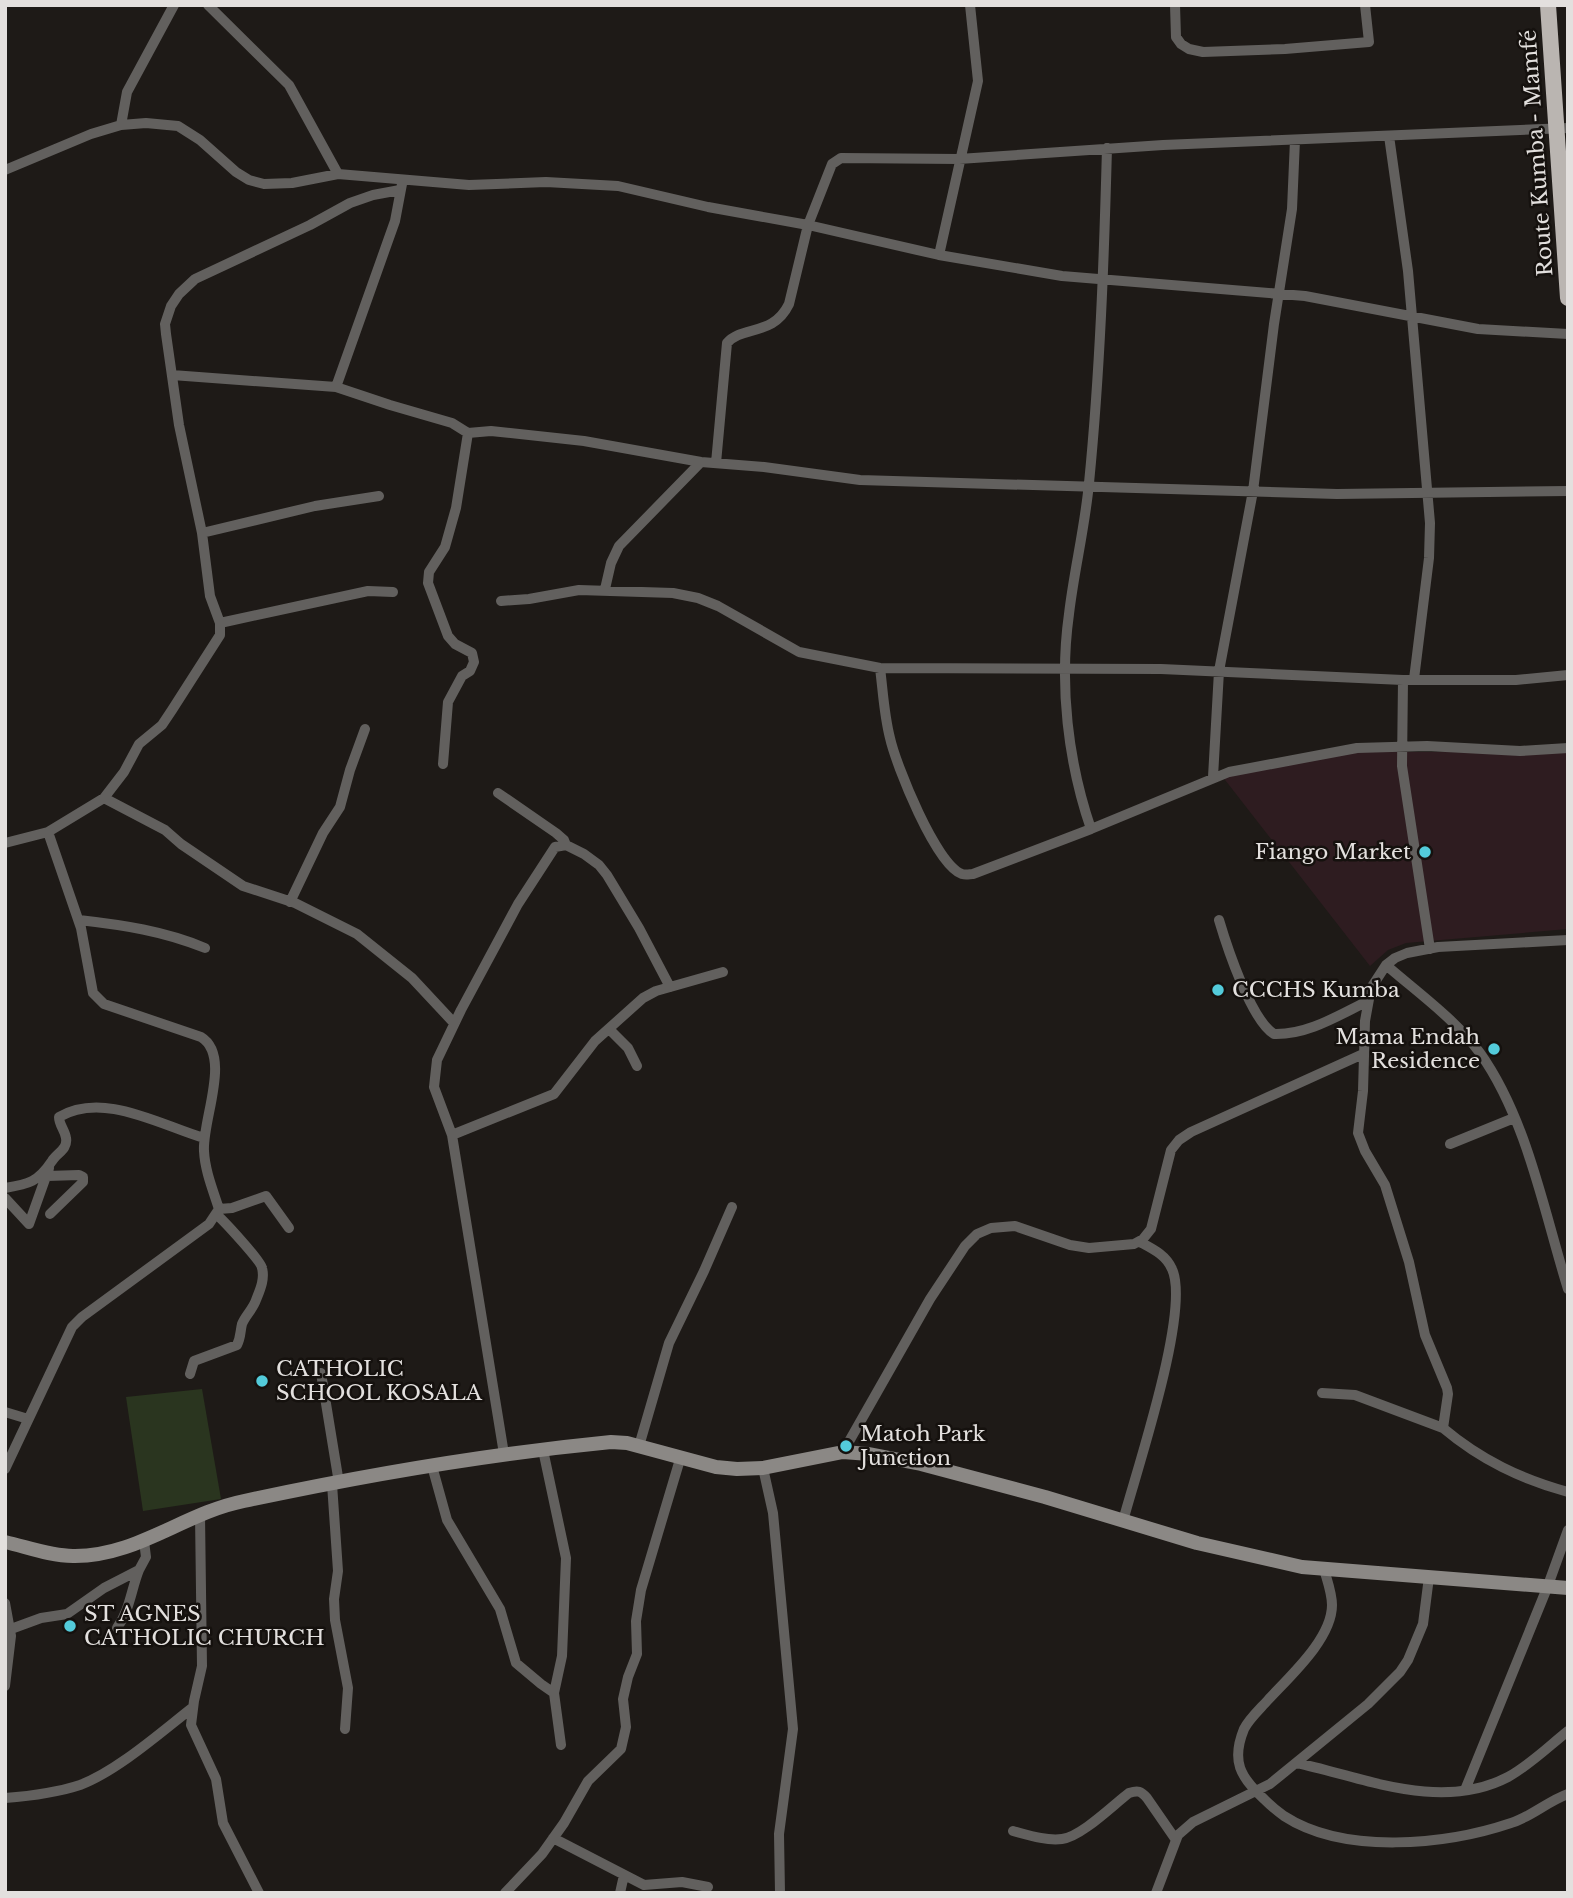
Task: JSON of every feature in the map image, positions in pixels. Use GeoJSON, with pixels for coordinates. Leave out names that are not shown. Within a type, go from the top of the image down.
{"type":"FeatureCollection","features":[{"type":"Feature","properties":{"kind":"highway","name":"Route Kumba - Mamfé"},"geometry":{"type":"LineString","coordinates":[[1548,5],[1562,128],[1568,298]]}},
{"type":"Feature","properties":{"kind":"main road"},"geometry":{"type":"LineString","coordinates":[[5,1542],[73,1556],[119,1550],[240,1501],[504,1454],[611,1442],[737,1469],[763,1468],[844,1451],[921,1464],[1045,1497],[1197,1543],[1302,1567],[1566,1590]]}},
{"type":"Feature","properties":{"kind":"street"},"geometry":{"type":"LineString","coordinates":[[121,125],[127,92],[174,5]]}},
{"type":"Feature","properties":{"kind":"street"},"geometry":{"type":"LineString","coordinates":[[208,5],[289,85],[338,174]]}},
{"type":"Feature","properties":{"kind":"street"},"geometry":{"type":"LineString","coordinates":[[939,255],[978,81],[970,5]]}},
{"type":"Feature","properties":{"kind":"street"},"geometry":{"type":"LineString","coordinates":[[1175,5],[1176,37],[1189,49],[1203,52],[1369,42],[1365,5]]}},
{"type":"Feature","properties":{"kind":"street"},"geometry":{"type":"LineString","coordinates":[[5,170],[91,134],[121,125],[146,123],[178,126],[200,140],[236,172],[249,180],[264,184],[292,183],[338,174],[402,185],[546,181],[618,186],[939,255],[1062,276],[1305,296],[1478,329],[1568,334]]}},
{"type":"Feature","properties":{"kind":"street"},"geometry":{"type":"LineString","coordinates":[[716,463],[727,343],[764,327],[783,315],[789,304],[808,225],[832,164],[841,158],[959,159],[1107,148],[1562,128]]}},
{"type":"Feature","properties":{"kind":"street"},"geometry":{"type":"LineString","coordinates":[[1389,136],[1406,258],[1430,523],[1429,558],[1408,679],[1402,746],[1403,775],[1430,949]]}},
{"type":"Feature","properties":{"kind":"street"},"geometry":{"type":"LineString","coordinates":[[1213,778],[1219,671],[1253,491],[1278,294],[1292,209],[1295,140]]}},
{"type":"Feature","properties":{"kind":"street"},"geometry":{"type":"LineString","coordinates":[[1091,829],[1072,755],[1064,667],[1068,617],[1089,486],[1104,281],[1107,148]]}},
{"type":"Feature","properties":{"kind":"street"},"geometry":{"type":"LineString","coordinates":[[5,843],[48,832],[104,798],[124,772],[139,744],[162,725],[218,641],[220,623],[210,596],[202,533],[179,425],[165,324],[171,306],[195,279],[310,225],[350,203],[402,185]]}},
{"type":"Feature","properties":{"kind":"street"},"geometry":{"type":"LineString","coordinates":[[336,387],[395,221],[402,185]]}},
{"type":"Feature","properties":{"kind":"street"},"geometry":{"type":"LineString","coordinates":[[172,375],[270,380],[336,387],[452,423],[468,433],[491,431],[584,441],[701,462],[764,467],[860,480],[1253,491],[1568,491]]}},
{"type":"Feature","properties":{"kind":"street"},"geometry":{"type":"LineString","coordinates":[[443,764],[448,702],[462,676],[470,671],[474,662],[472,653],[455,644],[448,636],[428,583],[429,572],[445,547],[456,508],[468,433]]}},
{"type":"Feature","properties":{"kind":"street"},"geometry":{"type":"LineString","coordinates":[[605,589],[611,563],[619,546],[701,462]]}},
{"type":"Feature","properties":{"kind":"street"},"geometry":{"type":"LineString","coordinates":[[202,533],[315,506],[379,496]]}},
{"type":"Feature","properties":{"kind":"street"},"geometry":{"type":"LineString","coordinates":[[501,601],[579,590],[673,593],[698,598],[718,606],[799,652],[880,668],[1064,667],[1408,679],[1516,680],[1568,675]]}},
{"type":"Feature","properties":{"kind":"street"},"geometry":{"type":"LineString","coordinates":[[220,623],[368,591],[393,592]]}},
{"type":"Feature","properties":{"kind":"street"},"geometry":{"type":"LineString","coordinates":[[880,668],[886,720],[900,768],[930,834],[943,855],[960,873],[973,874],[1229,772],[1332,752],[1402,746],[1520,751],[1568,748]]}},
{"type":"Feature","properties":{"kind":"street"},"geometry":{"type":"LineString","coordinates":[[290,902],[323,833],[340,807],[349,770],[365,729]]}},
{"type":"Feature","properties":{"kind":"street"},"geometry":{"type":"LineString","coordinates":[[498,793],[556,833],[566,845],[591,860],[607,875],[670,987]]}},
{"type":"Feature","properties":{"kind":"street"},"geometry":{"type":"LineString","coordinates":[[104,798],[165,830],[243,886],[290,902],[366,940],[424,989],[454,1023]]}},
{"type":"Feature","properties":{"kind":"street"},"geometry":{"type":"LineString","coordinates":[[48,832],[79,920],[93,993],[97,999],[104,1004],[201,1037],[212,1048],[216,1069],[204,1138],[206,1168],[218,1211],[262,1265],[264,1277],[255,1305],[243,1324],[243,1334],[237,1345],[194,1361],[190,1374]]}},
{"type":"Feature","properties":{"kind":"street"},"geometry":{"type":"LineString","coordinates":[[504,1454],[453,1135],[434,1087],[437,1060],[518,904],[550,852],[555,847],[566,845]]}},
{"type":"Feature","properties":{"kind":"street"},"geometry":{"type":"LineString","coordinates":[[79,920],[157,931],[205,948]]}},
{"type":"Feature","properties":{"kind":"street"},"geometry":{"type":"LineString","coordinates":[[1219,920],[1236,969],[1261,1023],[1274,1034],[1288,1034],[1315,1026],[1368,1002]]}},
{"type":"Feature","properties":{"kind":"street"},"geometry":{"type":"LineString","coordinates":[[1443,1428],[1447,1388],[1425,1335],[1409,1262],[1385,1185],[1358,1133],[1371,988],[1385,965],[1407,953],[1430,949],[1568,940]]}},
{"type":"Feature","properties":{"kind":"street"},"geometry":{"type":"LineString","coordinates":[[1385,965],[1461,1031],[1490,1070],[1514,1118],[1544,1205],[1567,1285]]}},
{"type":"Feature","properties":{"kind":"street"},"geometry":{"type":"LineString","coordinates":[[453,1135],[554,1094],[608,1029],[643,998],[670,987],[723,972]]}},
{"type":"Feature","properties":{"kind":"street"},"geometry":{"type":"LineString","coordinates":[[608,1029],[628,1048],[636,1066]]}},
{"type":"Feature","properties":{"kind":"street"},"geometry":{"type":"LineString","coordinates":[[1140,1242],[1151,1229],[1171,1150],[1179,1140],[1191,1132],[1363,1054]]}},
{"type":"Feature","properties":{"kind":"street"},"geometry":{"type":"LineString","coordinates":[[5,1198],[29,1224],[48,1172],[66,1143],[59,1117],[88,1107],[118,1109],[204,1138]]}},
{"type":"Feature","properties":{"kind":"street"},"geometry":{"type":"LineString","coordinates":[[1450,1144],[1514,1118]]}},
{"type":"Feature","properties":{"kind":"street"},"geometry":{"type":"LineString","coordinates":[[5,1188],[26,1184],[48,1172],[83,1177],[83,1182],[50,1214]]}},
{"type":"Feature","properties":{"kind":"street"},"geometry":{"type":"LineString","coordinates":[[5,1469],[72,1327],[82,1317],[209,1224],[218,1211],[265,1196],[289,1228]]}},
{"type":"Feature","properties":{"kind":"street"},"geometry":{"type":"LineString","coordinates":[[639,1446],[669,1343],[732,1207]]}},
{"type":"Feature","properties":{"kind":"street"},"geometry":{"type":"LineString","coordinates":[[844,1451],[930,1299],[965,1246],[977,1234],[991,1228],[1015,1226],[1070,1245],[1089,1248],[1140,1242],[1159,1252],[1167,1260],[1177,1291],[1168,1361],[1123,1521]]}},
{"type":"Feature","properties":{"kind":"street"},"geometry":{"type":"LineString","coordinates":[[321,1373],[335,1483],[338,1571],[334,1599],[335,1620],[348,1688],[345,1729]]}},
{"type":"Feature","properties":{"kind":"street"},"geometry":{"type":"LineString","coordinates":[[1322,1393],[1355,1395],[1443,1428],[1472,1452],[1492,1463],[1520,1477],[1568,1492]]}},
{"type":"Feature","properties":{"kind":"street"},"geometry":{"type":"LineString","coordinates":[[5,1412],[27,1419]]}},
{"type":"Feature","properties":{"kind":"street"},"geometry":{"type":"LineString","coordinates":[[542,1450],[566,1558],[562,1656],[554,1693],[561,1745]]}},
{"type":"Feature","properties":{"kind":"street"},"geometry":{"type":"LineString","coordinates":[[505,1893],[542,1854],[588,1781],[621,1749],[626,1727],[623,1699],[637,1654],[636,1621],[640,1590],[681,1456]]}},
{"type":"Feature","properties":{"kind":"street"},"geometry":{"type":"LineString","coordinates":[[432,1466],[447,1520],[500,1609],[516,1663],[554,1693]]}},
{"type":"Feature","properties":{"kind":"street"},"geometry":{"type":"LineString","coordinates":[[763,1468],[773,1513],[793,1729],[779,1834],[780,1893]]}},
{"type":"Feature","properties":{"kind":"street"},"geometry":{"type":"LineString","coordinates":[[200,1515],[202,1666],[192,1708],[191,1725],[216,1779],[223,1823],[259,1893]]}},
{"type":"Feature","properties":{"kind":"street"},"geometry":{"type":"LineString","coordinates":[[1465,1790],[1568,1530]]}},
{"type":"Feature","properties":{"kind":"street"},"geometry":{"type":"LineString","coordinates":[[117,1628],[123,1620],[139,1570],[146,1557],[144,1541]]}},
{"type":"Feature","properties":{"kind":"street"},"geometry":{"type":"LineString","coordinates":[[1324,1569],[1332,1605],[1322,1637],[1244,1729],[1237,1760],[1239,1770],[1257,1793],[1281,1815],[1294,1822],[1336,1837],[1399,1844],[1443,1839],[1512,1824],[1568,1794]]}},
{"type":"Feature","properties":{"kind":"street"},"geometry":{"type":"LineString","coordinates":[[10,1629],[41,1618],[67,1614],[104,1588],[139,1570]]}},
{"type":"Feature","properties":{"kind":"street"},"geometry":{"type":"LineString","coordinates":[[1156,1893],[1176,1840],[1183,1829],[1257,1793],[1368,1704],[1401,1672],[1423,1624],[1429,1577]]}},
{"type":"Feature","properties":{"kind":"street"},"geometry":{"type":"LineString","coordinates":[[5,1603],[10,1629],[5,1686]]}},
{"type":"Feature","properties":{"kind":"street"},"geometry":{"type":"LineString","coordinates":[[5,1798],[58,1791],[93,1779],[192,1708]]}},
{"type":"Feature","properties":{"kind":"street"},"geometry":{"type":"LineString","coordinates":[[1297,1763],[1416,1791],[1465,1790],[1508,1777],[1568,1731]]}},
{"type":"Feature","properties":{"kind":"street"},"geometry":{"type":"LineString","coordinates":[[1013,1831],[1044,1838],[1066,1839],[1136,1790],[1147,1798],[1176,1840]]}},
{"type":"Feature","properties":{"kind":"street"},"geometry":{"type":"LineString","coordinates":[[553,1838],[644,1885],[682,1882],[708,1887]]}},
{"type":"Feature","properties":{"kind":"street"},"geometry":{"type":"LineString","coordinates":[[620,1893],[624,1875]]}},
{"type":"Feature","properties":{"kind":"shaded area","name":"Fiango Market"},"geometry":{"type":"Polygon","coordinates":[[[1350,752],[1568,752],[1568,929],[1406,943],[1388,950],[1370,966],[1222,776],[1350,752]]]}},
{"type":"Feature","properties":{"kind":"green space"},"geometry":{"type":"Polygon","coordinates":[[[202,1389],[221,1499],[143,1511],[126,1397],[202,1389]]]}},
{"type":"Feature","properties":{"kind":"place","name":"Fiango Market"},"geometry":{"type":"Point","coordinates":[1425,852]}},
{"type":"Feature","properties":{"kind":"place","name":"CCCHS Kumba"},"geometry":{"type":"Point","coordinates":[1218,990]}},
{"type":"Feature","properties":{"kind":"place","name":"Mama Endah Residence"},"geometry":{"type":"Point","coordinates":[1494,1049]}},
{"type":"Feature","properties":{"kind":"place","name":"CATHOLIC SCHOOL KOSALA"},"geometry":{"type":"Point","coordinates":[262,1381]}},
{"type":"Feature","properties":{"kind":"place","name":"Matoh Park Junction"},"geometry":{"type":"Point","coordinates":[846,1446]}},
{"type":"Feature","properties":{"kind":"place","name":"ST AGNES CATHOLIC CHURCH"},"geometry":{"type":"Point","coordinates":[70,1626]}}]}
